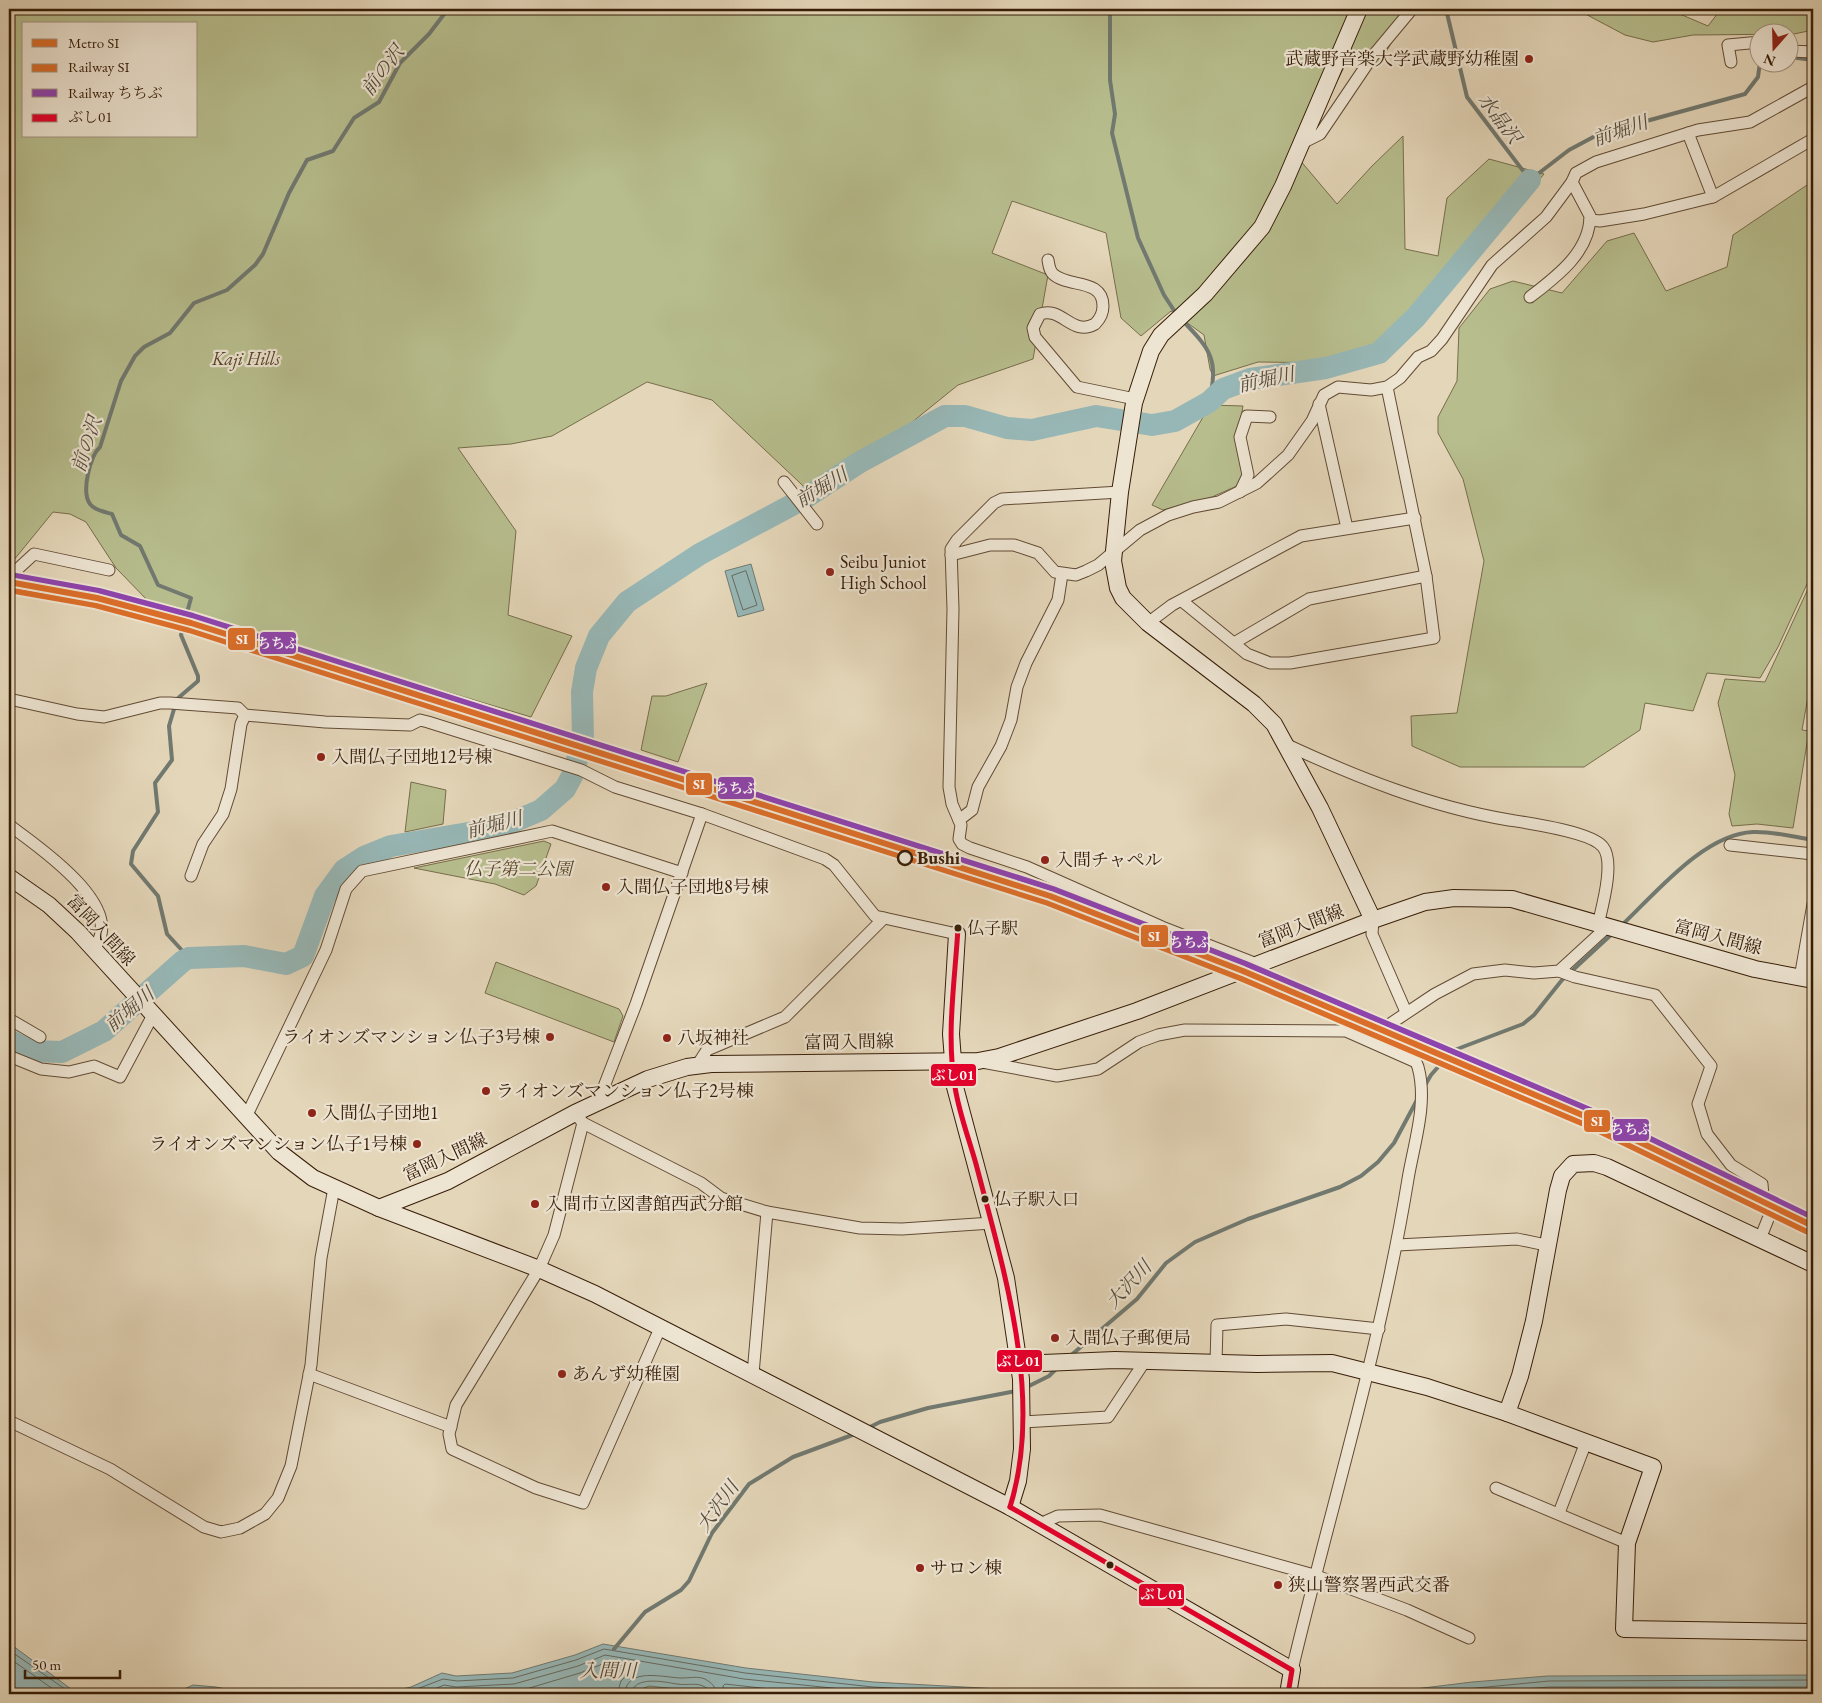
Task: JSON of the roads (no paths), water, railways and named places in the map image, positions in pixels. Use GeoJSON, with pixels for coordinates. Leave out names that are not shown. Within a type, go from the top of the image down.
{"type":"FeatureCollection","features":[{"type":"Feature","properties":{"kind":"street"},"geometry":{"type":"LineString","coordinates":[[1359,9],[1262,227],[1205,294],[1161,335],[1151,351],[1135,401],[1120,492],[1114,552],[1116,578],[1123,598],[1148,623],[1254,704],[1274,724],[1320,808],[1373,920],[1372,934],[1406,1012]]}},
{"type":"Feature","properties":{"kind":"street"},"geometry":{"type":"LineString","coordinates":[[1300,144],[1320,134],[1372,57],[1412,9]]}},
{"type":"Feature","properties":{"kind":"street"},"geometry":{"type":"LineString","coordinates":[[1731,62],[1728,45],[1750,43]]}},
{"type":"Feature","properties":{"kind":"street"},"geometry":{"type":"LineString","coordinates":[[1800,51],[1813,52]]}},
{"type":"Feature","properties":{"kind":"street"},"geometry":{"type":"LineString","coordinates":[[951,555],[990,545],[1014,545],[1038,553],[1050,568],[1062,574],[1076,575],[1086,571],[1114,552],[1140,530],[1168,515],[1192,507],[1219,502],[1257,483],[1288,455],[1312,421],[1324,395],[1338,387],[1371,390],[1387,387],[1400,378],[1418,357],[1431,351],[1442,339],[1492,265],[1546,216],[1572,182],[1576,173],[1596,162],[1688,133],[1750,122],[1813,87]]}},
{"type":"Feature","properties":{"kind":"street"},"geometry":{"type":"LineString","coordinates":[[1688,133],[1713,197]]}},
{"type":"Feature","properties":{"kind":"street"},"geometry":{"type":"LineString","coordinates":[[1590,220],[1600,221],[1644,214],[1713,197],[1813,139]]}},
{"type":"Feature","properties":{"kind":"street"},"geometry":{"type":"LineString","coordinates":[[1530,297],[1567,267],[1582,244],[1590,216],[1572,182]]}},
{"type":"Feature","properties":{"kind":"street"},"geometry":{"type":"LineString","coordinates":[[1048,260],[1053,274],[1095,289],[1102,300],[1102,313],[1095,324],[1084,328],[1075,326],[1057,314],[1046,312],[1040,314],[1033,328],[1035,337],[1077,387],[1135,401]]}},
{"type":"Feature","properties":{"kind":"street"},"geometry":{"type":"LineString","coordinates":[[1182,601],[1247,654],[1270,663],[1290,663],[1434,638],[1426,576],[1387,387]]}},
{"type":"Feature","properties":{"kind":"street"},"geometry":{"type":"LineString","coordinates":[[1319,404],[1347,528]]}},
{"type":"Feature","properties":{"kind":"street"},"geometry":{"type":"LineString","coordinates":[[1240,492],[1248,474],[1240,437],[1247,416],[1270,417]]}},
{"type":"Feature","properties":{"kind":"street"},"geometry":{"type":"LineString","coordinates":[[784,482],[817,524]]}},
{"type":"Feature","properties":{"kind":"street"},"geometry":{"type":"LineString","coordinates":[[1120,492],[1002,499],[994,503],[957,540],[951,549],[953,610],[948,787],[962,825],[959,839],[970,848],[1027,867],[1162,927],[1257,964]]}},
{"type":"Feature","properties":{"kind":"street"},"geometry":{"type":"LineString","coordinates":[[1148,623],[1182,601],[1301,536],[1415,518]]}},
{"type":"Feature","properties":{"kind":"street"},"geometry":{"type":"LineString","coordinates":[[9,577],[34,554],[109,570]]}},
{"type":"Feature","properties":{"kind":"street"},"geometry":{"type":"LineString","coordinates":[[960,820],[972,810],[978,787],[1003,740],[1026,663],[1058,600],[1062,574]]}},
{"type":"Feature","properties":{"kind":"street"},"geometry":{"type":"LineString","coordinates":[[1234,643],[1309,599],[1426,576]]}},
{"type":"Feature","properties":{"kind":"street"},"geometry":{"type":"LineString","coordinates":[[9,699],[77,714],[104,717],[160,703],[238,708],[245,714],[334,722],[410,725],[420,720],[569,766],[615,787],[702,814],[825,860],[834,865],[875,916],[957,934],[952,1001],[952,1061],[960,1114],[992,1223],[1009,1294],[1020,1372],[1023,1422],[1018,1480],[1010,1507]]}},
{"type":"Feature","properties":{"kind":"street"},"geometry":{"type":"LineString","coordinates":[[191,876],[204,844],[222,814],[231,789],[241,724],[245,714]]}},
{"type":"Feature","properties":{"kind":"street"},"geometry":{"type":"LineString","coordinates":[[1285,744],[1375,783],[1470,813],[1552,826],[1599,843],[1607,853],[1605,926],[1559,971]]}},
{"type":"Feature","properties":{"kind":"street"},"geometry":{"type":"LineString","coordinates":[[598,1102],[702,814]]}},
{"type":"Feature","properties":{"kind":"street"},"geometry":{"type":"LineString","coordinates":[[9,825],[62,866],[94,901],[102,932],[99,942],[94,949]]}},
{"type":"Feature","properties":{"kind":"street"},"geometry":{"type":"LineString","coordinates":[[246,1117],[326,950],[346,889],[362,871],[552,831],[682,872]]}},
{"type":"Feature","properties":{"kind":"street"},"geometry":{"type":"LineString","coordinates":[[1730,845],[1813,854]]}},
{"type":"Feature","properties":{"kind":"street","name":"富岡入間線"},"geometry":{"type":"LineString","coordinates":[[9,876],[49,904],[94,949],[143,1005],[279,1152],[313,1178],[379,1208],[448,1181],[579,1118],[598,1102],[648,1079],[698,1064],[978,1061],[999,1057],[1137,1011],[1373,920],[1425,902],[1473,897],[1512,899],[1626,933],[1755,968],[1807,979]]}},
{"type":"Feature","properties":{"kind":"street"},"geometry":{"type":"LineString","coordinates":[[1807,979],[1813,904]]}},
{"type":"Feature","properties":{"kind":"street"},"geometry":{"type":"LineString","coordinates":[[698,1064],[707,1050],[786,1017],[884,918]]}},
{"type":"Feature","properties":{"kind":"street"},"geometry":{"type":"LineString","coordinates":[[1381,1046],[1390,1024],[1406,1012],[1473,974],[1505,970],[1534,973],[1559,971],[1574,977],[1655,995],[1711,1066],[1698,1104],[1707,1134],[1731,1165],[1762,1184],[1763,1196]]}},
{"type":"Feature","properties":{"kind":"street"},"geometry":{"type":"LineString","coordinates":[[9,1056],[40,1069],[69,1072],[94,1066],[120,1077],[143,1005]]}},
{"type":"Feature","properties":{"kind":"street"},"geometry":{"type":"LineString","coordinates":[[9,1019],[40,1037]]}},
{"type":"Feature","properties":{"kind":"street"},"geometry":{"type":"LineString","coordinates":[[379,1208],[539,1269],[661,1326],[1010,1507],[1040,1524],[1290,1683],[1314,1575],[1370,1371],[1397,1245],[1422,1101],[1420,1074],[1416,1062],[1346,1031],[1186,1030],[1158,1035],[1139,1042],[1098,1069],[1057,1076],[978,1061]]}},
{"type":"Feature","properties":{"kind":"street"},"geometry":{"type":"LineString","coordinates":[[661,1326],[583,1503],[536,1488],[452,1449],[450,1434],[456,1405],[539,1269],[554,1235],[579,1118],[701,1183],[721,1198],[767,1212],[860,1228],[902,1230],[992,1223]]}},
{"type":"Feature","properties":{"kind":"street"},"geometry":{"type":"LineString","coordinates":[[1507,1413],[1520,1376],[1534,1321],[1546,1244],[1562,1176],[1574,1164],[1584,1162],[1607,1167],[1813,1264]]}},
{"type":"Feature","properties":{"kind":"street"},"geometry":{"type":"LineString","coordinates":[[9,1421],[110,1469],[204,1526],[221,1532],[240,1528],[265,1514],[278,1498],[292,1466],[309,1374],[321,1258],[334,1188]]}},
{"type":"Feature","properties":{"kind":"street"},"geometry":{"type":"LineString","coordinates":[[753,1374],[767,1212]]}},
{"type":"Feature","properties":{"kind":"street"},"geometry":{"type":"LineString","coordinates":[[1760,1239],[1768,1219]]}},
{"type":"Feature","properties":{"kind":"street"},"geometry":{"type":"LineString","coordinates":[[1397,1245],[1518,1239],[1546,1244]]}},
{"type":"Feature","properties":{"kind":"street"},"geometry":{"type":"LineString","coordinates":[[1216,1363],[1217,1325],[1286,1319],[1379,1329]]}},
{"type":"Feature","properties":{"kind":"street"},"geometry":{"type":"LineString","coordinates":[[1020,1372],[1144,1361],[1257,1364],[1317,1362],[1370,1371],[1507,1413],[1653,1467],[1628,1543],[1624,1629],[1813,1632]]}},
{"type":"Feature","properties":{"kind":"street"},"geometry":{"type":"LineString","coordinates":[[1023,1422],[1108,1417],[1144,1361]]}},
{"type":"Feature","properties":{"kind":"street"},"geometry":{"type":"LineString","coordinates":[[309,1374],[451,1427]]}},
{"type":"Feature","properties":{"kind":"street"},"geometry":{"type":"LineString","coordinates":[[1559,1513],[1586,1442]]}},
{"type":"Feature","properties":{"kind":"street"},"geometry":{"type":"LineString","coordinates":[[1496,1488],[1628,1543]]}},
{"type":"Feature","properties":{"kind":"street"},"geometry":{"type":"LineString","coordinates":[[1040,1524],[1058,1516],[1100,1515],[1314,1575],[1407,1610],[1469,1638]]}},
{"type":"Feature","properties":{"kind":"water"},"geometry":{"type":"Polygon","coordinates":[[[751,564],[764,610],[738,617],[725,571],[751,564]]]}},
{"type":"Feature","properties":{"kind":"water"},"geometry":{"type":"Polygon","coordinates":[[[9,1643],[71,1689],[86,1694],[25,1694],[9,1686],[9,1643]]]}},
{"type":"Feature","properties":{"kind":"water","name":"入間川"},"geometry":{"type":"Polygon","coordinates":[[[603,1644],[746,1668],[873,1682],[1000,1689],[1026,1694],[708,1694],[699,1689],[649,1686],[629,1694],[380,1694],[411,1687],[442,1673],[456,1676],[512,1673],[575,1655],[603,1644]]]}},
{"type":"Feature","properties":{"kind":"water"},"geometry":{"type":"Polygon","coordinates":[[[1813,1675],[1813,1694],[1374,1694],[1472,1682],[1548,1676],[1813,1675]]]}},
{"type":"Feature","properties":{"kind":"water"},"geometry":{"type":"Polygon","coordinates":[[[193,1685],[216,1687],[251,1694],[173,1694],[193,1685]]]}},
{"type":"Feature","properties":{"kind":"waterway","name":"前の沢"},"geometry":{"type":"LineString","coordinates":[[189,958],[167,934],[158,896],[131,864],[133,851],[158,812],[155,783],[172,760],[169,726],[177,699],[198,681],[198,676],[181,635],[191,598],[158,585],[140,546],[121,535],[112,514],[97,509],[90,504],[86,491],[90,466],[100,447],[121,381],[135,356],[144,347],[170,333],[194,303],[227,290],[255,265],[263,254],[289,193],[307,160],[333,151],[354,118],[379,102],[400,63],[429,34],[448,9]]}},
{"type":"Feature","properties":{"kind":"waterway"},"geometry":{"type":"LineString","coordinates":[[1110,9],[1110,80],[1115,114],[1112,133],[1138,238],[1164,295],[1177,315]]}},
{"type":"Feature","properties":{"kind":"waterway","name":"前堀川"},"geometry":{"type":"LineString","coordinates":[[1446,9],[1467,97],[1530,180],[1569,150],[1599,134],[1745,94],[1758,77],[1759,72]]}},
{"type":"Feature","properties":{"kind":"waterway","name":"前堀川"},"geometry":{"type":"LineString","coordinates":[[1800,58],[1813,60]]}},
{"type":"Feature","properties":{"kind":"waterway","name":"前堀川"},"geometry":{"type":"LineString","coordinates":[[9,1040],[31,1051],[62,1052],[104,1031],[183,961],[189,958],[244,956],[286,964],[303,956],[325,896],[344,870],[364,857],[391,846],[486,830],[513,822],[541,810],[565,789],[572,776],[583,740],[582,692],[586,668],[599,636],[627,602],[700,554],[805,498],[860,462],[945,416],[965,416],[1007,428],[1032,430],[1096,416],[1152,425],[1175,421],[1209,402],[1223,389],[1250,379],[1326,368],[1379,353],[1416,317],[1530,180]]}},
{"type":"Feature","properties":{"kind":"waterway"},"geometry":{"type":"LineString","coordinates":[[1182,320],[1200,339],[1210,356],[1213,375],[1209,402]]}},
{"type":"Feature","properties":{"kind":"waterway"},"geometry":{"type":"LineString","coordinates":[[1622,925],[1682,867],[1717,843],[1735,835],[1753,832],[1775,833],[1813,840]]}},
{"type":"Feature","properties":{"kind":"waterway","name":"大沢川"},"geometry":{"type":"LineString","coordinates":[[1424,1087],[1431,1075],[1452,1051],[1523,1024],[1534,1015],[1562,980],[1613,933]]}},
{"type":"Feature","properties":{"kind":"waterway","name":"大沢川"},"geometry":{"type":"LineString","coordinates":[[1069,1357],[1137,1299],[1166,1263],[1195,1242],[1248,1219],[1340,1187],[1361,1176],[1378,1162],[1394,1143],[1417,1100]]}},
{"type":"Feature","properties":{"kind":"waterway","name":"大沢川"},"geometry":{"type":"LineString","coordinates":[[1025,1388],[1049,1376],[1057,1368]]}},
{"type":"Feature","properties":{"kind":"waterway","name":"大沢川"},"geometry":{"type":"LineString","coordinates":[[866,1429],[880,1422],[928,1408],[1016,1391]]}},
{"type":"Feature","properties":{"kind":"waterway","name":"大沢川"},"geometry":{"type":"LineString","coordinates":[[614,1649],[645,1612],[681,1590],[689,1581],[712,1533],[749,1484],[793,1457],[855,1434]]}},
{"type":"Feature","properties":{"kind":"tunnel"},"geometry":{"type":"LineString","coordinates":[[1763,1196],[1768,1219]]}},
{"type":"Feature","properties":{"kind":"metro line","name":"SI"},"geometry":{"type":"LineString","coordinates":[[9,582],[97,598],[191,623],[1050,896],[1243,971],[1594,1120],[1813,1226]]}},
{"type":"Feature","properties":{"kind":"rail line","name":"ちちぶ"},"geometry":{"type":"LineString","coordinates":[[10,575],[99,591],[193,616],[1053,889],[1246,964],[1597,1113],[1813,1218]]}},
{"type":"Feature","properties":{"kind":"rail line","name":"SI"},"geometry":{"type":"LineString","coordinates":[[9,590],[95,605],[189,630],[1048,903],[1240,978],[1591,1127],[1810,1233]]}},
{"type":"Feature","properties":{"kind":"place","name":"武蔵野音楽大学武蔵野幼稚園"},"geometry":{"type":"Point","coordinates":[1529,59]}},
{"type":"Feature","properties":{"kind":"place","name":"Seibu Juniot High School"},"geometry":{"type":"Point","coordinates":[830,572]}},
{"type":"Feature","properties":{"kind":"place","name":"入間仏子団地12号棟"},"geometry":{"type":"Point","coordinates":[321,757]}},
{"type":"Feature","properties":{"kind":"place","name":"Bushi"},"geometry":{"type":"Point","coordinates":[905,858]}},
{"type":"Feature","properties":{"kind":"place","name":"入間チャペル"},"geometry":{"type":"Point","coordinates":[1045,860]}},
{"type":"Feature","properties":{"kind":"place","name":"入間仏子団地8号棟"},"geometry":{"type":"Point","coordinates":[606,887]}},
{"type":"Feature","properties":{"kind":"place","name":"仏子駅"},"geometry":{"type":"Point","coordinates":[958,928]}},
{"type":"Feature","properties":{"kind":"place","name":"ライオンズマンション仏子3号棟"},"geometry":{"type":"Point","coordinates":[550,1037]}},
{"type":"Feature","properties":{"kind":"place","name":"八坂神社"},"geometry":{"type":"Point","coordinates":[667,1038]}},
{"type":"Feature","properties":{"kind":"place","name":"ライオンズマンション仏子2号棟"},"geometry":{"type":"Point","coordinates":[486,1091]}},
{"type":"Feature","properties":{"kind":"place","name":"入間仏子団地1"},"geometry":{"type":"Point","coordinates":[312,1113]}},
{"type":"Feature","properties":{"kind":"place","name":"ライオンズマンション仏子1号棟"},"geometry":{"type":"Point","coordinates":[417,1144]}},
{"type":"Feature","properties":{"kind":"place","name":"仏子駅入口"},"geometry":{"type":"Point","coordinates":[985,1199]}},
{"type":"Feature","properties":{"kind":"place","name":"入間市立図書館西武分館"},"geometry":{"type":"Point","coordinates":[535,1204]}},
{"type":"Feature","properties":{"kind":"place","name":"入間仏子郵便局"},"geometry":{"type":"Point","coordinates":[1055,1338]}},
{"type":"Feature","properties":{"kind":"place","name":"あんず幼稚園"},"geometry":{"type":"Point","coordinates":[562,1374]}},
{"type":"Feature","properties":{"kind":"place","name":"サロン棟"},"geometry":{"type":"Point","coordinates":[920,1568]}},
{"type":"Feature","properties":{"kind":"place","name":"狭山警察署西武交番"},"geometry":{"type":"Point","coordinates":[1278,1585]}},
{"type":"Feature","properties":{"kind":"water label","name":"水晶沢"},"geometry":{"type":"Point","coordinates":[1500,118]}},
{"type":"Feature","properties":{"kind":"park label","name":"Kaji Hills"},"geometry":{"type":"Point","coordinates":[246,359]}},
{"type":"Feature","properties":{"kind":"park label","name":"仏子第二公園"},"geometry":{"type":"Point","coordinates":[518,869]}}]}
